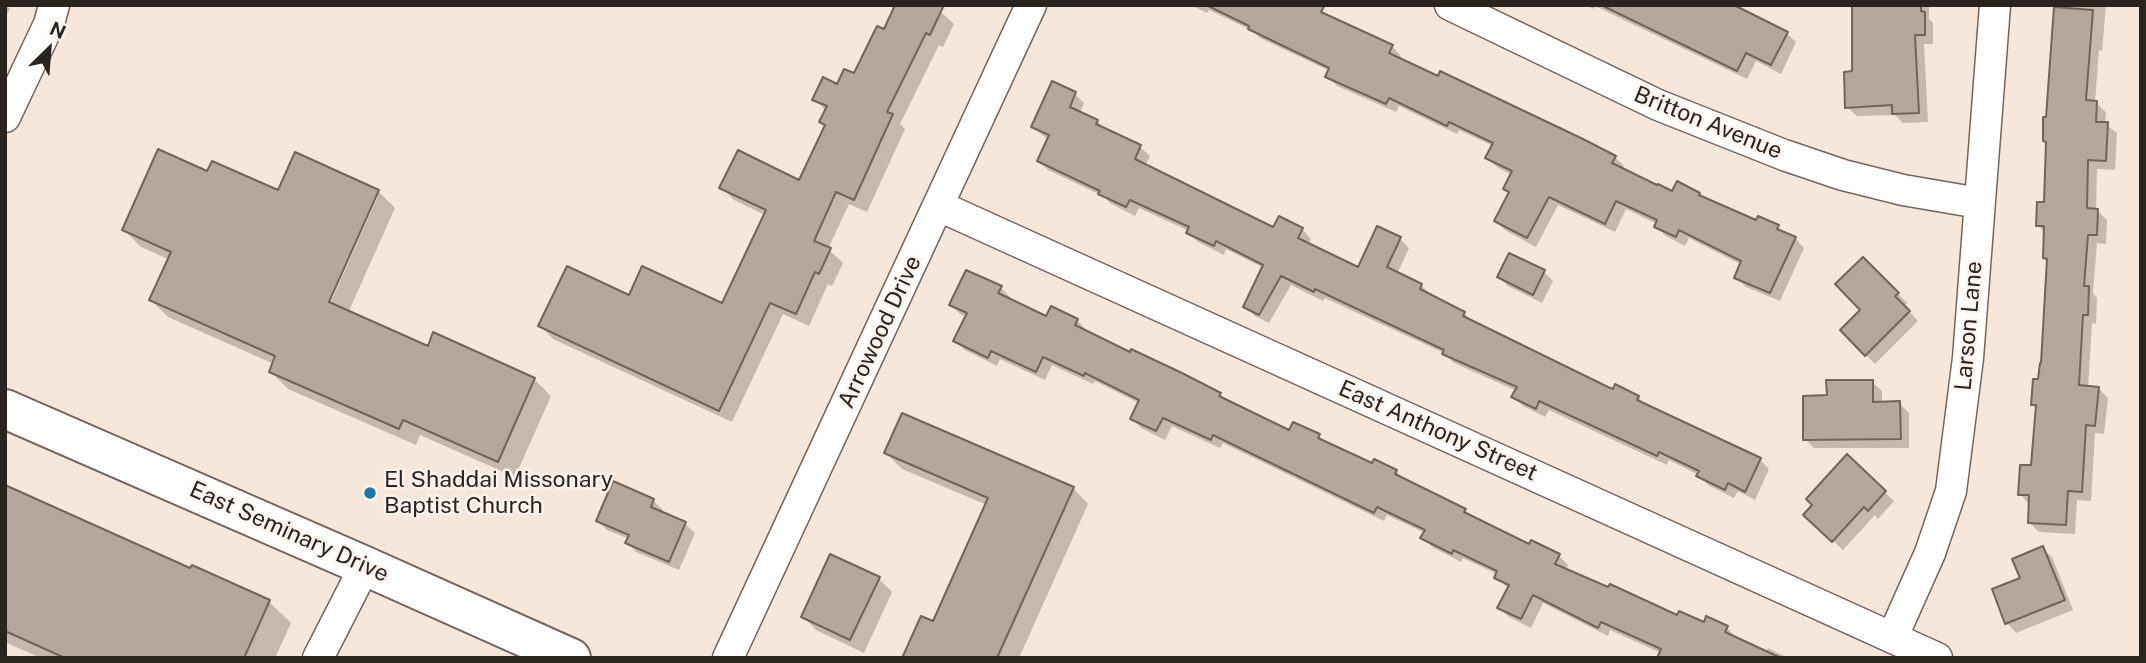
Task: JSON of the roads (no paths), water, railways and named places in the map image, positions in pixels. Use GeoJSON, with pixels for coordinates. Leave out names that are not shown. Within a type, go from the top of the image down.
{"type":"FeatureCollection","features":[{"type":"Feature","properties":{"kind":"main road","name":"East Seminary Drive"},"geometry":{"type":"LineString","coordinates":[[5,409],[365,565],[571,658]]}},
{"type":"Feature","properties":{"kind":"street"},"geometry":{"type":"LineString","coordinates":[[5,117],[49,24],[54,5]]}},
{"type":"Feature","properties":{"kind":"street","name":"Arrowood Drive"},"geometry":{"type":"LineString","coordinates":[[729,658],[1031,5]]}},
{"type":"Feature","properties":{"kind":"street","name":"Britton Avenue"},"geometry":{"type":"LineString","coordinates":[[1450,5],[1658,105],[1784,155],[1843,175],[1891,187],[1979,203]]}},
{"type":"Feature","properties":{"kind":"street","name":"Larson Lane"},"geometry":{"type":"LineString","coordinates":[[1893,636],[1930,552],[1951,491],[1968,358],[1995,5]]}},
{"type":"Feature","properties":{"kind":"street","name":"East Anthony Street"},"geometry":{"type":"LineString","coordinates":[[939,206],[1937,658]]}},
{"type":"Feature","properties":{"kind":"street"},"geometry":{"type":"LineString","coordinates":[[318,658],[365,565]]}},
{"type":"Feature","properties":{"kind":"place","name":"El Shaddai Missonary Baptist Church"},"geometry":{"type":"Point","coordinates":[370,493]}}]}
